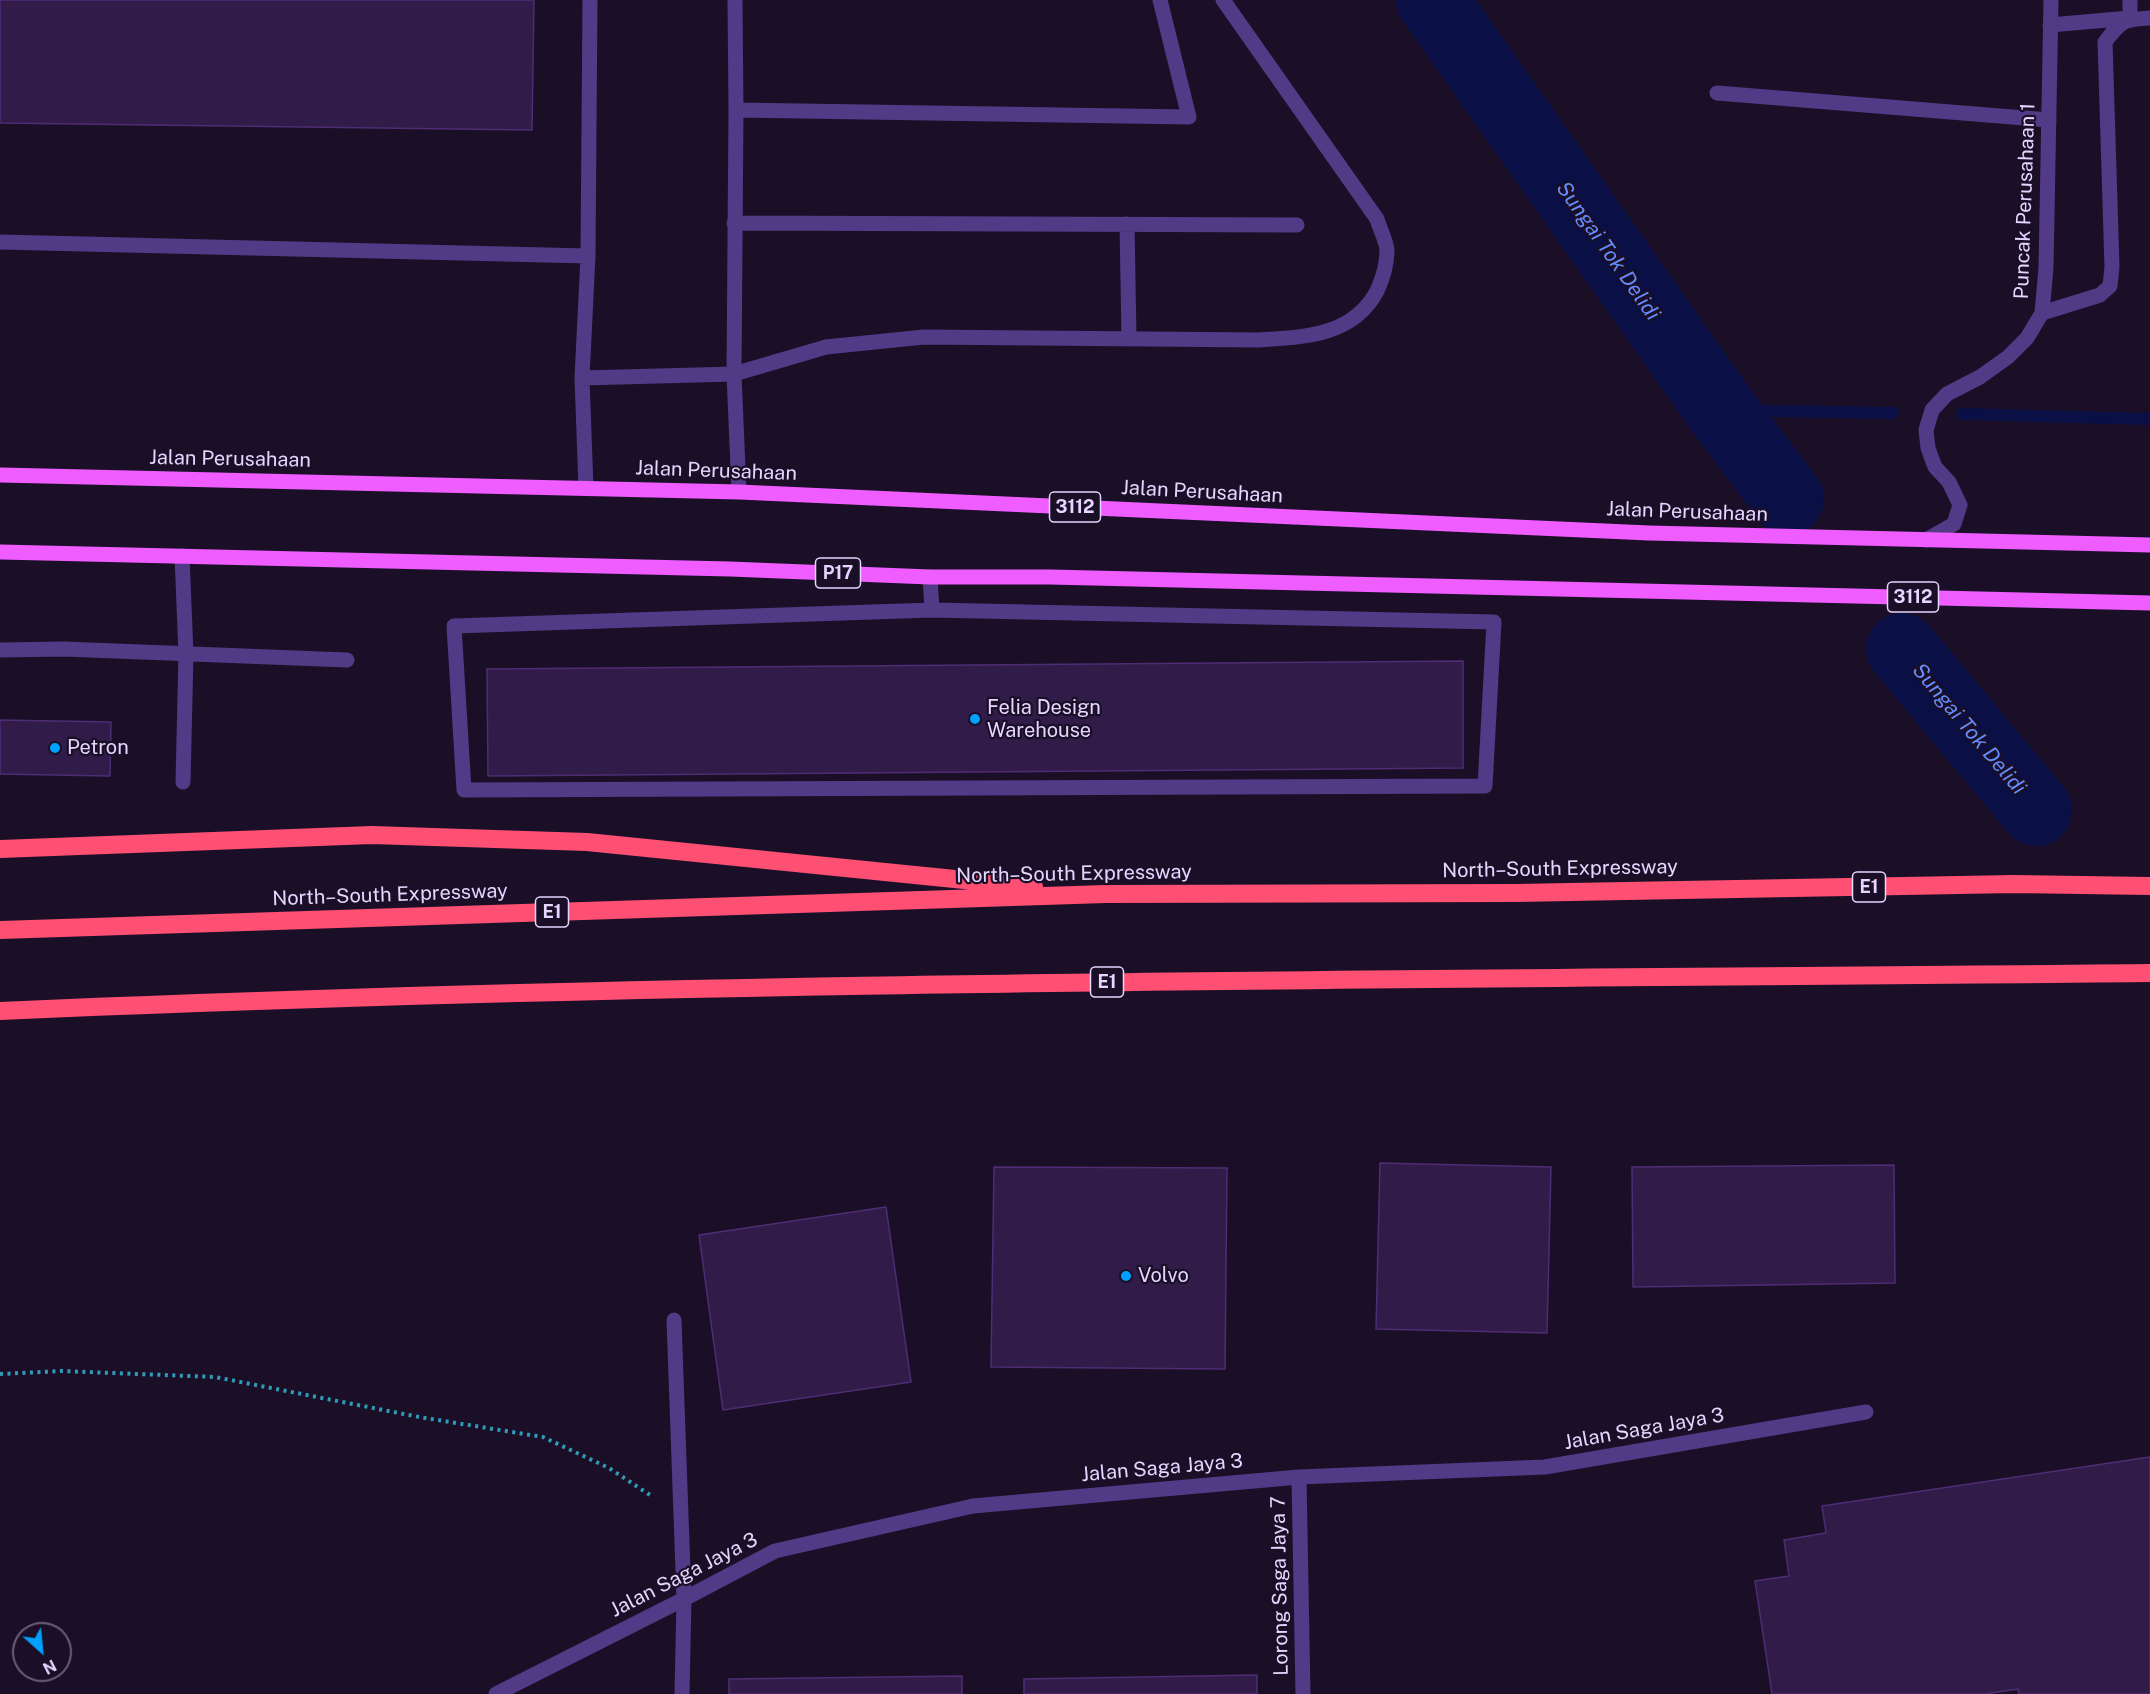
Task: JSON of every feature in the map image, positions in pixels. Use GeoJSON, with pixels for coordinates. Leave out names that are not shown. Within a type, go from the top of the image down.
{"type":"FeatureCollection","features":[{"type":"Feature","properties":{"kind":"highway"},"geometry":{"type":"LineString","coordinates":[[0,849],[372,835],[587,842],[1105,894]]}},
{"type":"Feature","properties":{"kind":"highway","name":"North–South Expressway"},"geometry":{"type":"LineString","coordinates":[[0,930],[1105,894],[1515,893],[2014,884],[2150,886]]}},
{"type":"Feature","properties":{"kind":"highway","name":"E1"},"geometry":{"type":"LineString","coordinates":[[0,1011],[483,993],[834,985],[2150,973]]}},
{"type":"Feature","properties":{"kind":"main road","name":"Jalan Perusahaan"},"geometry":{"type":"LineString","coordinates":[[0,475],[739,492],[1637,533],[2150,545]]}},
{"type":"Feature","properties":{"kind":"main road","name":"P17"},"geometry":{"type":"LineString","coordinates":[[0,552],[730,569],[930,577],[1050,577],[1676,592]]}},
{"type":"Feature","properties":{"kind":"main road","name":"3112"},"geometry":{"type":"LineString","coordinates":[[1676,592],[2150,603]]}},
{"type":"Feature","properties":{"kind":"street"},"geometry":{"type":"LineString","coordinates":[[586,488],[582,378],[588,256],[590,0]]}},
{"type":"Feature","properties":{"kind":"street"},"geometry":{"type":"LineString","coordinates":[[735,0],[734,374],[739,492]]}},
{"type":"Feature","properties":{"kind":"street"},"geometry":{"type":"LineString","coordinates":[[736,110],[1189,117],[1160,0]]}},
{"type":"Feature","properties":{"kind":"street"},"geometry":{"type":"LineString","coordinates":[[582,378],[734,374],[826,346],[864,341],[924,337],[1259,340],[1308,337],[1348,324],[1371,303],[1384,276],[1387,249],[1377,219],[1223,0]]}},
{"type":"Feature","properties":{"kind":"street","name":"Puncak Perusahaan 1"},"geometry":{"type":"LineString","coordinates":[[1926,540],[1954,524],[1960,505],[1949,482],[1935,467],[1928,448],[1926,430],[1932,410],[1947,394],[1980,377],[2008,357],[2026,338],[2042,313],[2046,268],[2051,0]]}},
{"type":"Feature","properties":{"kind":"street"},"geometry":{"type":"LineString","coordinates":[[2050,25],[2130,18],[2130,0]]}},
{"type":"Feature","properties":{"kind":"street"},"geometry":{"type":"LineString","coordinates":[[2042,313],[2100,295],[2110,286],[2112,267],[2105,42],[2118,26],[2131,18],[2150,18]]}},
{"type":"Feature","properties":{"kind":"street"},"geometry":{"type":"LineString","coordinates":[[1717,93],[2049,120]]}},
{"type":"Feature","properties":{"kind":"street"},"geometry":{"type":"LineString","coordinates":[[734,223],[1297,225]]}},
{"type":"Feature","properties":{"kind":"street"},"geometry":{"type":"LineString","coordinates":[[1127,224],[1129,338]]}},
{"type":"Feature","properties":{"kind":"street"},"geometry":{"type":"LineString","coordinates":[[0,242],[588,256]]}},
{"type":"Feature","properties":{"kind":"street"},"geometry":{"type":"LineString","coordinates":[[182,556],[186,654],[183,782]]}},
{"type":"Feature","properties":{"kind":"street"},"geometry":{"type":"LineString","coordinates":[[930,577],[932,610]]}},
{"type":"Feature","properties":{"kind":"street"},"geometry":{"type":"LineString","coordinates":[[932,610],[1494,622],[1485,786],[464,790],[454,626],[932,610]]}},
{"type":"Feature","properties":{"kind":"street"},"geometry":{"type":"LineString","coordinates":[[0,650],[64,649],[348,660]]}},
{"type":"Feature","properties":{"kind":"street"},"geometry":{"type":"LineString","coordinates":[[674,1320],[684,1599],[682,1694]]}},
{"type":"Feature","properties":{"kind":"street","name":"Jalan Saga Jaya 3"},"geometry":{"type":"LineString","coordinates":[[496,1694],[775,1551],[973,1506],[1299,1477],[1545,1467],[1866,1412]]}},
{"type":"Feature","properties":{"kind":"street","name":"Lorong Saga Jaya 7"},"geometry":{"type":"LineString","coordinates":[[1299,1477],[1303,1694]]}},
{"type":"Feature","properties":{"kind":"path"},"geometry":{"type":"LineString","coordinates":[[0,1374],[61,1371],[215,1377],[419,1417],[543,1437],[609,1468],[681,1516]]}},
{"type":"Feature","properties":{"kind":"building"},"geometry":{"type":"Polygon","coordinates":[[[0,0],[534,0],[532,130],[0,123],[0,0]]]}},
{"type":"Feature","properties":{"kind":"building","name":"Felia Design Warehouse"},"geometry":{"type":"Polygon","coordinates":[[[1463,661],[1463,768],[488,776],[487,669],[1463,661]]]}},
{"type":"Feature","properties":{"kind":"building","name":"Petron"},"geometry":{"type":"Polygon","coordinates":[[[0,720],[111,722],[110,776],[0,774],[0,720]]]}},
{"type":"Feature","properties":{"kind":"building"},"geometry":{"type":"Polygon","coordinates":[[[1380,1163],[1551,1167],[1547,1333],[1376,1329],[1380,1163]]]}},
{"type":"Feature","properties":{"kind":"building"},"geometry":{"type":"Polygon","coordinates":[[[1894,1165],[1895,1283],[1633,1287],[1632,1167],[1894,1165]]]}},
{"type":"Feature","properties":{"kind":"building"},"geometry":{"type":"Polygon","coordinates":[[[994,1167],[1227,1168],[1225,1369],[991,1367],[994,1167]]]}},
{"type":"Feature","properties":{"kind":"building"},"geometry":{"type":"Polygon","coordinates":[[[886,1207],[911,1382],[723,1410],[699,1235],[886,1207]]]}},
{"type":"Feature","properties":{"kind":"building"},"geometry":{"type":"Polygon","coordinates":[[[2150,1457],[2150,1694],[2019,1694],[2018,1689],[1985,1694],[1772,1694],[1755,1581],[1789,1576],[1784,1540],[1826,1533],[1822,1506],[2150,1457]]]}},
{"type":"Feature","properties":{"kind":"building"},"geometry":{"type":"Polygon","coordinates":[[[1257,1675],[1257,1694],[1024,1694],[1024,1679],[1257,1675]]]}},
{"type":"Feature","properties":{"kind":"building"},"geometry":{"type":"Polygon","coordinates":[[[962,1676],[962,1694],[729,1694],[729,1679],[962,1676]]]}},
{"type":"Feature","properties":{"kind":"waterway","name":"Sungai Tok Delidi"},"geometry":{"type":"LineString","coordinates":[[1432,0],[1721,410],[1788,499]]}},
{"type":"Feature","properties":{"kind":"waterway"},"geometry":{"type":"LineString","coordinates":[[1721,410],[1893,413]]}},
{"type":"Feature","properties":{"kind":"waterway"},"geometry":{"type":"LineString","coordinates":[[1962,414],[2150,419]]}},
{"type":"Feature","properties":{"kind":"waterway","name":"Sungai Tok Delidi"},"geometry":{"type":"LineString","coordinates":[[1902,649],[2036,810]]}},
{"type":"Feature","properties":{"kind":"place","name":"Felia Design Warehouse"},"geometry":{"type":"Point","coordinates":[975,719]}},
{"type":"Feature","properties":{"kind":"place","name":"Petron"},"geometry":{"type":"Point","coordinates":[55,748]}},
{"type":"Feature","properties":{"kind":"place","name":"Volvo"},"geometry":{"type":"Point","coordinates":[1126,1276]}}]}
